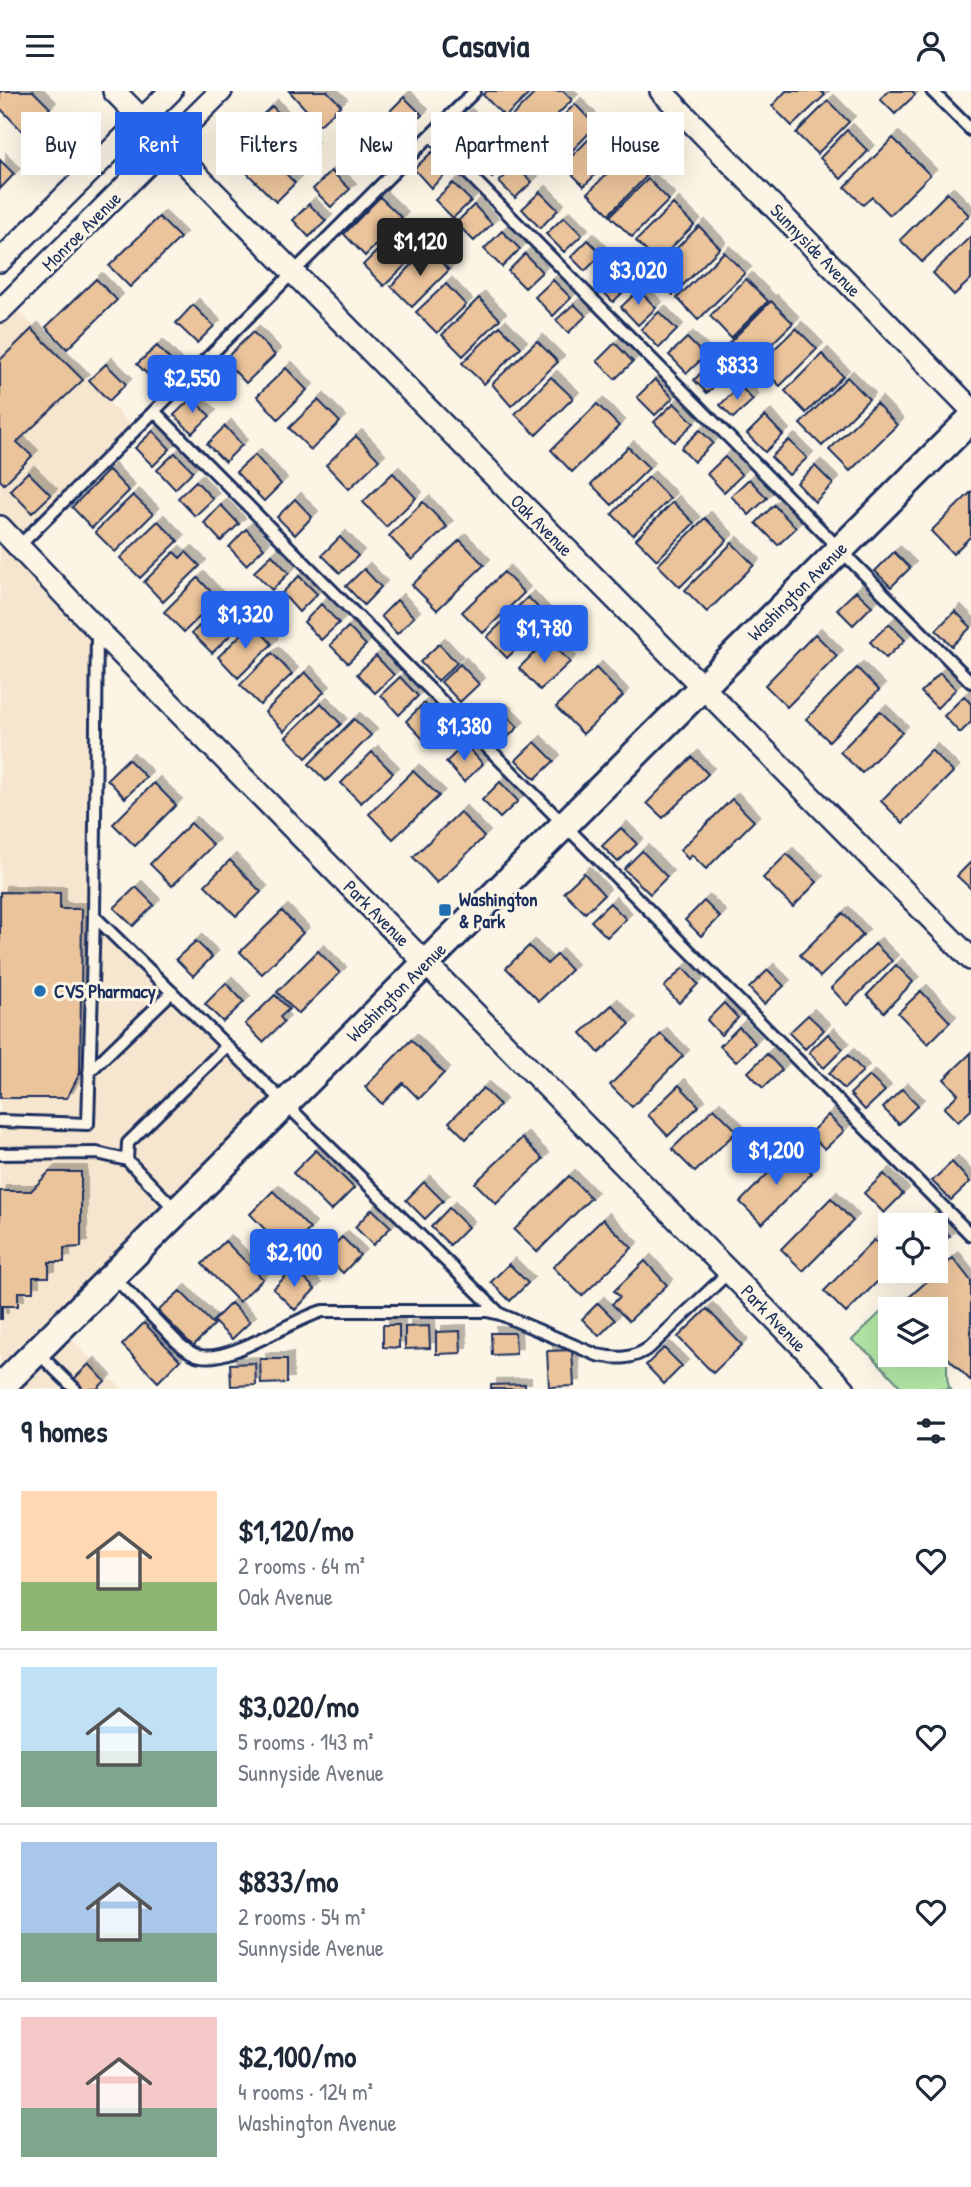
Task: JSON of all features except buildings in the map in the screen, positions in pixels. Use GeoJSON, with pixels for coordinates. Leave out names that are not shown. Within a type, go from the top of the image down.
{"type":"FeatureCollection","features":[{"type":"Feature","properties":{"kind":"street","name":"Oak Avenue"},"geometry":{"type":"LineString","coordinates":[[114,91],[134,112]]}},
{"type":"Feature","properties":{"kind":"street","name":"Monroe Avenue"},"geometry":{"type":"LineString","coordinates":[[150,112],[171,91]]}},
{"type":"Feature","properties":{"kind":"street","name":"Monroe Avenue"},"geometry":{"type":"LineString","coordinates":[[200,112],[221,91]]}},
{"type":"Feature","properties":{"kind":"street","name":"Sunnyside Avenue"},"geometry":{"type":"LineString","coordinates":[[661,91],[971,409]]}},
{"type":"Feature","properties":{"kind":"street","name":"Monroe Avenue"},"geometry":{"type":"LineString","coordinates":[[0,261],[115,147]]}},
{"type":"Feature","properties":{"kind":"street","name":"Monroe Avenue"},"geometry":{"type":"LineString","coordinates":[[0,311],[137,175]]}},
{"type":"Feature","properties":{"kind":"street","name":"Oak Avenue"},"geometry":{"type":"LineString","coordinates":[[197,175],[971,959]]}},
{"type":"Feature","properties":{"kind":"street","name":"Washington Avenue"},"geometry":{"type":"LineString","coordinates":[[0,1388],[971,419]]}},
{"type":"Feature","properties":{"kind":"street","name":"Park Avenue"},"geometry":{"type":"LineString","coordinates":[[0,527],[844,1389]]}},
{"type":"Feature","properties":{"kind":"lane"},"geometry":{"type":"LineString","coordinates":[[19,546],[475,91]]}},
{"type":"Feature","properties":{"kind":"lane"},"geometry":{"type":"LineString","coordinates":[[932,91],[971,130]]}},
{"type":"Feature","properties":{"kind":"lane"},"geometry":{"type":"LineString","coordinates":[[430,135],[971,682]]}},
{"type":"Feature","properties":{"kind":"lane"},"geometry":{"type":"LineString","coordinates":[[154,411],[971,1235]]}},
{"type":"Feature","properties":{"kind":"lane"},"geometry":{"type":"LineString","coordinates":[[0,1121],[88,1124],[94,916],[97,629]]}},
{"type":"Feature","properties":{"kind":"lane"},"geometry":{"type":"LineString","coordinates":[[94,916],[500,1314]]}},
{"type":"Feature","properties":{"kind":"lane"},"geometry":{"type":"LineString","coordinates":[[89,1072],[172,992]]}},
{"type":"Feature","properties":{"kind":"lane"},"geometry":{"type":"LineString","coordinates":[[127,1160],[128,1143],[227,1046]]}},
{"type":"Feature","properties":{"kind":"lane"},"geometry":{"type":"LineString","coordinates":[[0,1154],[97,1153],[127,1160],[177,1211]]}},
{"type":"Feature","properties":{"kind":"lane"},"geometry":{"type":"LineString","coordinates":[[113,1276],[178,1343],[201,1356],[216,1357],[229,1353],[307,1315],[323,1311],[487,1311],[597,1355],[627,1358],[640,1355],[650,1347],[729,1272]]}},
{"type":"Feature","properties":{"kind":"lane"},"geometry":{"type":"LineString","coordinates":[[36,1352],[75,1389]]}},
{"type":"Feature","properties":{"kind":"shaded area"},"geometry":{"type":"Polygon","coordinates":[[[0,292],[136,430],[19,546],[97,629],[94,916],[285,1103],[60,1328],[122,1389],[0,1389],[0,292]]]}},
{"type":"Feature","properties":{"kind":"green space"},"geometry":{"type":"Polygon","coordinates":[[[878,1315],[878,1362],[852,1340],[878,1315]]]}},
{"type":"Feature","properties":{"kind":"green space"},"geometry":{"type":"Polygon","coordinates":[[[882,1367],[947,1367],[950,1389],[903,1389],[882,1367]]]}},
{"type":"Feature","properties":{"kind":"place","name":"Washington & Park"},"geometry":{"type":"Point","coordinates":[445,910]}},
{"type":"Feature","properties":{"kind":"place","name":"CVS Pharmacy"},"geometry":{"type":"Point","coordinates":[40,991]}}]}
